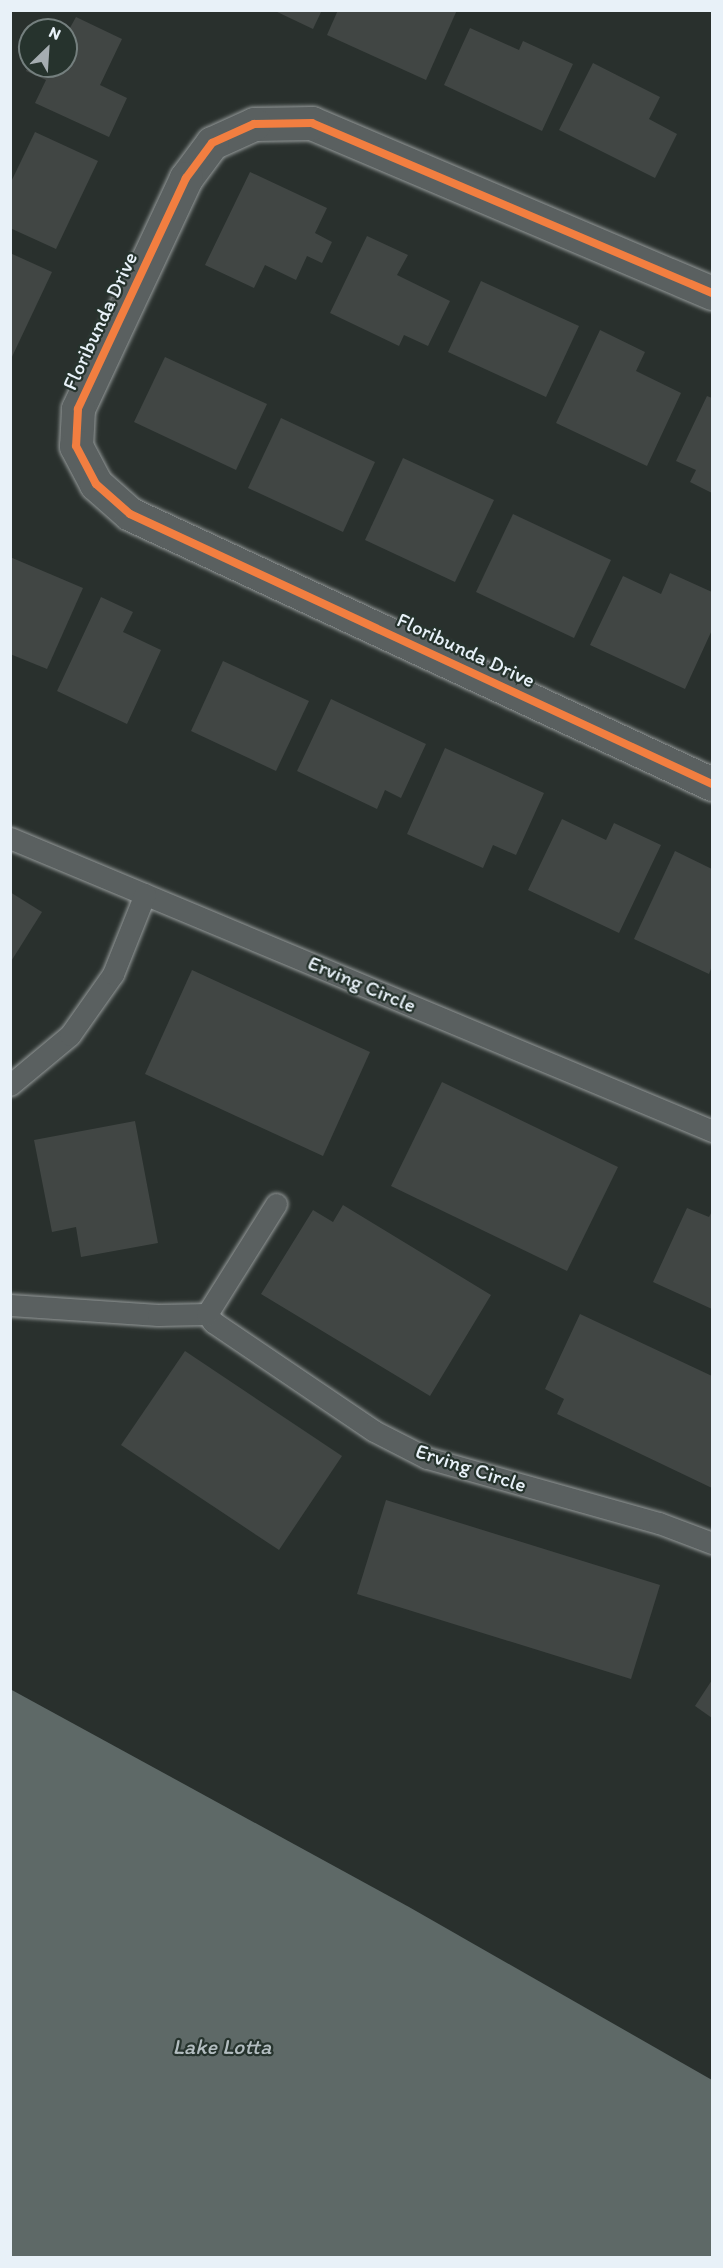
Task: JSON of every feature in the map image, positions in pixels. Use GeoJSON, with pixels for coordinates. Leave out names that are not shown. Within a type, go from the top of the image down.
{"type":"FeatureCollection","features":[{"type":"Feature","properties":{"kind":"street","name":"Floribunda Drive"},"geometry":{"type":"LineString","coordinates":[[712,293],[312,123],[254,124],[212,143],[186,178],[78,409],[76,446],[96,484],[130,514],[712,784]]}},
{"type":"Feature","properties":{"kind":"lane","name":"Erving Circle"},"geometry":{"type":"LineString","coordinates":[[10,838],[712,1131]]}},
{"type":"Feature","properties":{"kind":"lane"},"geometry":{"type":"LineString","coordinates":[[10,1085],[70,1035],[113,974],[145,894]]}},
{"type":"Feature","properties":{"kind":"lane"},"geometry":{"type":"LineString","coordinates":[[10,1305],[158,1315],[207,1314],[276,1204]]}},
{"type":"Feature","properties":{"kind":"lane","name":"Erving Circle"},"geometry":{"type":"LineString","coordinates":[[207,1314],[213,1322],[374,1431],[427,1458],[659,1523],[712,1543]]}},
{"type":"Feature","properties":{"kind":"water","name":"Lake Lotta"},"geometry":{"type":"Polygon","coordinates":[[[10,1689],[409,1907],[712,2080],[712,2257],[11,2257],[10,1689]]]}},
{"type":"Feature","properties":{"kind":"building"},"geometry":{"type":"Polygon","coordinates":[[[273,10],[322,10],[313,29],[273,10]]]}},
{"type":"Feature","properties":{"kind":"building"},"geometry":{"type":"Polygon","coordinates":[[[338,10],[457,10],[426,80],[327,35],[338,10]]]}},
{"type":"Feature","properties":{"kind":"building"},"geometry":{"type":"Polygon","coordinates":[[[76,17],[122,39],[100,85],[127,98],[109,137],[35,103],[46,80],[42,78],[78,78],[78,18],[76,17]]]}},
{"type":"Feature","properties":{"kind":"building"},"geometry":{"type":"Polygon","coordinates":[[[470,28],[519,50],[523,41],[573,64],[542,131],[444,85],[470,28]]]}},
{"type":"Feature","properties":{"kind":"building"},"geometry":{"type":"Polygon","coordinates":[[[593,63],[660,97],[649,119],[677,134],[655,178],[559,130],[593,63]]]}},
{"type":"Feature","properties":{"kind":"building"},"geometry":{"type":"Polygon","coordinates":[[[35,132],[98,161],[56,249],[10,228],[10,184],[35,132]]]}},
{"type":"Feature","properties":{"kind":"building"},"geometry":{"type":"Polygon","coordinates":[[[250,172],[327,208],[315,233],[332,242],[322,263],[307,256],[296,280],[265,265],[254,288],[205,265],[250,172]]]}},
{"type":"Feature","properties":{"kind":"building"},"geometry":{"type":"Polygon","coordinates":[[[367,236],[408,255],[397,275],[450,301],[428,346],[404,335],[399,346],[330,313],[367,236]]]}},
{"type":"Feature","properties":{"kind":"building"},"geometry":{"type":"Polygon","coordinates":[[[10,253],[52,272],[10,361],[10,253]]]}},
{"type":"Feature","properties":{"kind":"building"},"geometry":{"type":"Polygon","coordinates":[[[481,281],[579,326],[546,397],[448,352],[481,281]]]}},
{"type":"Feature","properties":{"kind":"building"},"geometry":{"type":"Polygon","coordinates":[[[600,330],[645,352],[636,371],[681,393],[647,466],[556,423],[600,330]]]}},
{"type":"Feature","properties":{"kind":"building"},"geometry":{"type":"Polygon","coordinates":[[[165,357],[267,404],[236,470],[134,422],[165,357]]]}},
{"type":"Feature","properties":{"kind":"building"},"geometry":{"type":"Polygon","coordinates":[[[707,396],[712,398],[712,493],[690,482],[696,470],[676,461],[707,396]]]}},
{"type":"Feature","properties":{"kind":"building"},"geometry":{"type":"Polygon","coordinates":[[[281,418],[375,462],[343,532],[248,488],[281,418]]]}},
{"type":"Feature","properties":{"kind":"building"},"geometry":{"type":"Polygon","coordinates":[[[403,458],[494,500],[455,582],[365,540],[403,458]]]}},
{"type":"Feature","properties":{"kind":"building"},"geometry":{"type":"Polygon","coordinates":[[[513,514],[611,560],[574,638],[476,592],[513,514]]]}},
{"type":"Feature","properties":{"kind":"building"},"geometry":{"type":"Polygon","coordinates":[[[10,557],[83,588],[47,669],[10,654],[10,557]]]}},
{"type":"Feature","properties":{"kind":"building"},"geometry":{"type":"Polygon","coordinates":[[[670,573],[712,592],[712,630],[685,689],[590,645],[623,576],[661,594],[670,573]]]}},
{"type":"Feature","properties":{"kind":"building"},"geometry":{"type":"Polygon","coordinates":[[[101,597],[133,612],[123,632],[161,650],[127,724],[57,691],[101,597]]]}},
{"type":"Feature","properties":{"kind":"building"},"geometry":{"type":"Polygon","coordinates":[[[223,661],[309,701],[276,771],[191,731],[223,661]]]}},
{"type":"Feature","properties":{"kind":"building"},"geometry":{"type":"Polygon","coordinates":[[[331,699],[426,744],[401,798],[385,790],[377,809],[297,771],[331,699]]]}},
{"type":"Feature","properties":{"kind":"building"},"geometry":{"type":"Polygon","coordinates":[[[445,748],[544,793],[516,855],[493,845],[483,868],[407,834],[445,748]]]}},
{"type":"Feature","properties":{"kind":"building"},"geometry":{"type":"Polygon","coordinates":[[[562,819],[606,840],[614,823],[661,845],[619,933],[528,890],[562,819]]]}},
{"type":"Feature","properties":{"kind":"building"},"geometry":{"type":"Polygon","coordinates":[[[675,851],[712,869],[712,966],[709,974],[634,939],[675,851]]]}},
{"type":"Feature","properties":{"kind":"building"},"geometry":{"type":"Polygon","coordinates":[[[10,892],[42,912],[10,963],[10,892]]]}},
{"type":"Feature","properties":{"kind":"building"},"geometry":{"type":"Polygon","coordinates":[[[192,970],[370,1052],[323,1156],[145,1074],[192,970]]]}},
{"type":"Feature","properties":{"kind":"building"},"geometry":{"type":"Polygon","coordinates":[[[442,1082],[618,1167],[567,1271],[391,1186],[442,1082]]]}},
{"type":"Feature","properties":{"kind":"building"},"geometry":{"type":"Polygon","coordinates":[[[135,1121],[158,1243],[81,1257],[76,1227],[52,1232],[34,1140],[135,1121]]]}},
{"type":"Feature","properties":{"kind":"building"},"geometry":{"type":"Polygon","coordinates":[[[343,1205],[491,1295],[430,1396],[261,1294],[313,1210],[333,1222],[343,1205]]]}},
{"type":"Feature","properties":{"kind":"building"},"geometry":{"type":"Polygon","coordinates":[[[687,1208],[709,1217],[712,1211],[712,1309],[653,1282],[687,1208]]]}},
{"type":"Feature","properties":{"kind":"building"},"geometry":{"type":"Polygon","coordinates":[[[580,1314],[712,1376],[712,1488],[557,1414],[564,1399],[545,1389],[580,1314]]]}},
{"type":"Feature","properties":{"kind":"building"},"geometry":{"type":"Polygon","coordinates":[[[185,1351],[342,1456],[279,1550],[121,1445],[185,1351]]]}},
{"type":"Feature","properties":{"kind":"building"},"geometry":{"type":"Polygon","coordinates":[[[386,1500],[660,1585],[631,1679],[357,1594],[386,1500]]]}},
{"type":"Feature","properties":{"kind":"building"},"geometry":{"type":"Polygon","coordinates":[[[712,1680],[712,1718],[695,1706],[712,1680]]]}},
{"type":"Feature","properties":{"kind":"cycle path"},"geometry":{"type":"LineString","coordinates":[[712,293],[312,123],[254,124],[212,143],[186,178],[78,409],[76,446],[96,484],[130,514],[712,784]]}}]}
